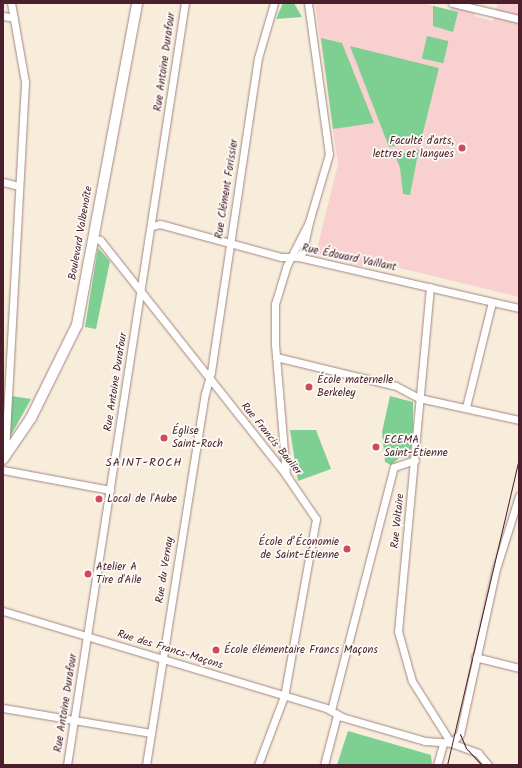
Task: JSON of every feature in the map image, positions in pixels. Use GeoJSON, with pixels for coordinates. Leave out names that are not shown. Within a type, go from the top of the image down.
{"type":"FeatureCollection","features":[{"type":"Feature","properties":{"kind":"main road","name":"Boulevard Valbenoîte"},"geometry":{"type":"LineString","coordinates":[[4,454],[31,418],[77,325],[137,3]]}},
{"type":"Feature","properties":{"kind":"street"},"geometry":{"type":"LineString","coordinates":[[4,454],[25,82],[11,3]]}},
{"type":"Feature","properties":{"kind":"street","name":"Rue Antoine Durafour"},"geometry":{"type":"LineString","coordinates":[[67,765],[142,293],[185,3]]}},
{"type":"Feature","properties":{"kind":"street","name":"Rue Clément Forissier"},"geometry":{"type":"LineString","coordinates":[[209,379],[262,33],[274,3]]}},
{"type":"Feature","properties":{"kind":"street"},"geometry":{"type":"LineString","coordinates":[[298,257],[303,251],[309,222],[330,154],[308,3]]}},
{"type":"Feature","properties":{"kind":"street"},"geometry":{"type":"LineString","coordinates":[[452,3],[519,20]]}},
{"type":"Feature","properties":{"kind":"street"},"geometry":{"type":"LineString","coordinates":[[3,16],[14,18]]}},
{"type":"Feature","properties":{"kind":"street"},"geometry":{"type":"LineString","coordinates":[[3,182],[19,186]]}},
{"type":"Feature","properties":{"kind":"street"},"geometry":{"type":"LineString","coordinates":[[286,475],[276,357],[275,304],[290,258],[309,222]]}},
{"type":"Feature","properties":{"kind":"street","name":"Rue Édouard Vaillant"},"geometry":{"type":"LineString","coordinates":[[152,226],[160,224],[290,258],[298,257],[519,308]]}},
{"type":"Feature","properties":{"kind":"street","name":"Rue Francis Baulier"},"geometry":{"type":"LineString","coordinates":[[92,238],[100,240],[286,475],[317,524],[284,696],[258,765]]}},
{"type":"Feature","properties":{"kind":"street","name":"Rue Voltaire"},"geometry":{"type":"LineString","coordinates":[[430,287],[419,398],[416,460],[398,631],[412,681],[451,743]]}},
{"type":"Feature","properties":{"kind":"street"},"geometry":{"type":"LineString","coordinates":[[466,407],[492,302]]}},
{"type":"Feature","properties":{"kind":"street"},"geometry":{"type":"LineString","coordinates":[[276,357],[396,386],[419,398],[466,407],[519,420]]}},
{"type":"Feature","properties":{"kind":"street","name":"Rue du Vernay"},"geometry":{"type":"LineString","coordinates":[[146,765],[162,658],[209,379]]}},
{"type":"Feature","properties":{"kind":"street"},"geometry":{"type":"LineString","coordinates":[[324,765],[334,712],[394,467],[416,460]]}},
{"type":"Feature","properties":{"kind":"street"},"geometry":{"type":"LineString","coordinates":[[3,470],[110,490]]}},
{"type":"Feature","properties":{"kind":"street"},"geometry":{"type":"LineString","coordinates":[[451,743],[460,734],[475,657],[496,569],[519,496]]}},
{"type":"Feature","properties":{"kind":"street","name":"Rue des Francs-Maçons"},"geometry":{"type":"LineString","coordinates":[[3,611],[443,744]]}},
{"type":"Feature","properties":{"kind":"street"},"geometry":{"type":"LineString","coordinates":[[475,657],[519,668]]}},
{"type":"Feature","properties":{"kind":"street"},"geometry":{"type":"LineString","coordinates":[[3,708],[151,733]]}},
{"type":"Feature","properties":{"kind":"street"},"geometry":{"type":"LineString","coordinates":[[437,765],[443,744],[451,743],[478,753],[488,765]]}},
{"type":"Feature","properties":{"kind":"shaded area"},"geometry":{"type":"Polygon","coordinates":[[[315,3],[421,3],[451,10],[453,3],[477,3],[474,16],[493,21],[498,3],[519,3],[519,297],[367,260],[365,267],[316,253],[338,164],[315,3]]]}},
{"type":"Feature","properties":{"kind":"green space"},"geometry":{"type":"Polygon","coordinates":[[[283,3],[294,3],[302,17],[276,19],[283,3]]]}},
{"type":"Feature","properties":{"kind":"green space"},"geometry":{"type":"Polygon","coordinates":[[[433,6],[458,12],[453,32],[433,26],[433,6]]]}},
{"type":"Feature","properties":{"kind":"green space"},"geometry":{"type":"Polygon","coordinates":[[[427,36],[448,41],[443,63],[422,58],[427,36]]]}},
{"type":"Feature","properties":{"kind":"green space"},"geometry":{"type":"Polygon","coordinates":[[[321,38],[342,43],[374,123],[333,129],[321,38]]]}},
{"type":"Feature","properties":{"kind":"green space"},"geometry":{"type":"Polygon","coordinates":[[[350,46],[439,68],[421,141],[389,147],[350,46]]]}},
{"type":"Feature","properties":{"kind":"green space"},"geometry":{"type":"Polygon","coordinates":[[[419,149],[410,195],[403,194],[400,168],[395,155],[419,149]]]}},
{"type":"Feature","properties":{"kind":"green space"},"geometry":{"type":"Polygon","coordinates":[[[98,248],[110,261],[96,329],[85,327],[98,248]]]}},
{"type":"Feature","properties":{"kind":"green space"},"geometry":{"type":"Polygon","coordinates":[[[12,396],[31,399],[11,435],[10,434],[12,396]]]}},
{"type":"Feature","properties":{"kind":"green space"},"geometry":{"type":"Polygon","coordinates":[[[390,396],[413,402],[413,427],[410,457],[399,458],[391,465],[385,462],[382,432],[390,396]]]}},
{"type":"Feature","properties":{"kind":"green space"},"geometry":{"type":"Polygon","coordinates":[[[290,430],[316,430],[331,469],[298,481],[290,430]]]}},
{"type":"Feature","properties":{"kind":"green space"},"geometry":{"type":"Polygon","coordinates":[[[348,731],[431,755],[432,765],[337,765],[348,731]]]}},
{"type":"Feature","properties":{"kind":"tram line"},"geometry":{"type":"LineString","coordinates":[[447,765],[519,457]]}},
{"type":"Feature","properties":{"kind":"tram line"},"geometry":{"type":"LineString","coordinates":[[460,734],[466,748],[482,765]]}},
{"type":"Feature","properties":{"kind":"place","name":"Faculté d'arts, lettres et langues"},"geometry":{"type":"Point","coordinates":[462,148]}},
{"type":"Feature","properties":{"kind":"place","name":"École maternelle Berkeley"},"geometry":{"type":"Point","coordinates":[309,387]}},
{"type":"Feature","properties":{"kind":"place","name":"Église Saint-Roch"},"geometry":{"type":"Point","coordinates":[164,438]}},
{"type":"Feature","properties":{"kind":"place","name":"ECEMA Saint-Étienne"},"geometry":{"type":"Point","coordinates":[376,447]}},
{"type":"Feature","properties":{"kind":"place","name":"Local de l'Aube"},"geometry":{"type":"Point","coordinates":[99,499]}},
{"type":"Feature","properties":{"kind":"place","name":"École d’Économie de Saint-Étienne"},"geometry":{"type":"Point","coordinates":[347,549]}},
{"type":"Feature","properties":{"kind":"place","name":"Atelier A Tire d'Aile"},"geometry":{"type":"Point","coordinates":[88,574]}},
{"type":"Feature","properties":{"kind":"place","name":"École élémentaire Francs Maçons"},"geometry":{"type":"Point","coordinates":[216,650]}},
{"type":"Feature","properties":{"kind":"district","name":"SAINT-ROCH"},"geometry":{"type":"Point","coordinates":[144,463]}}]}
